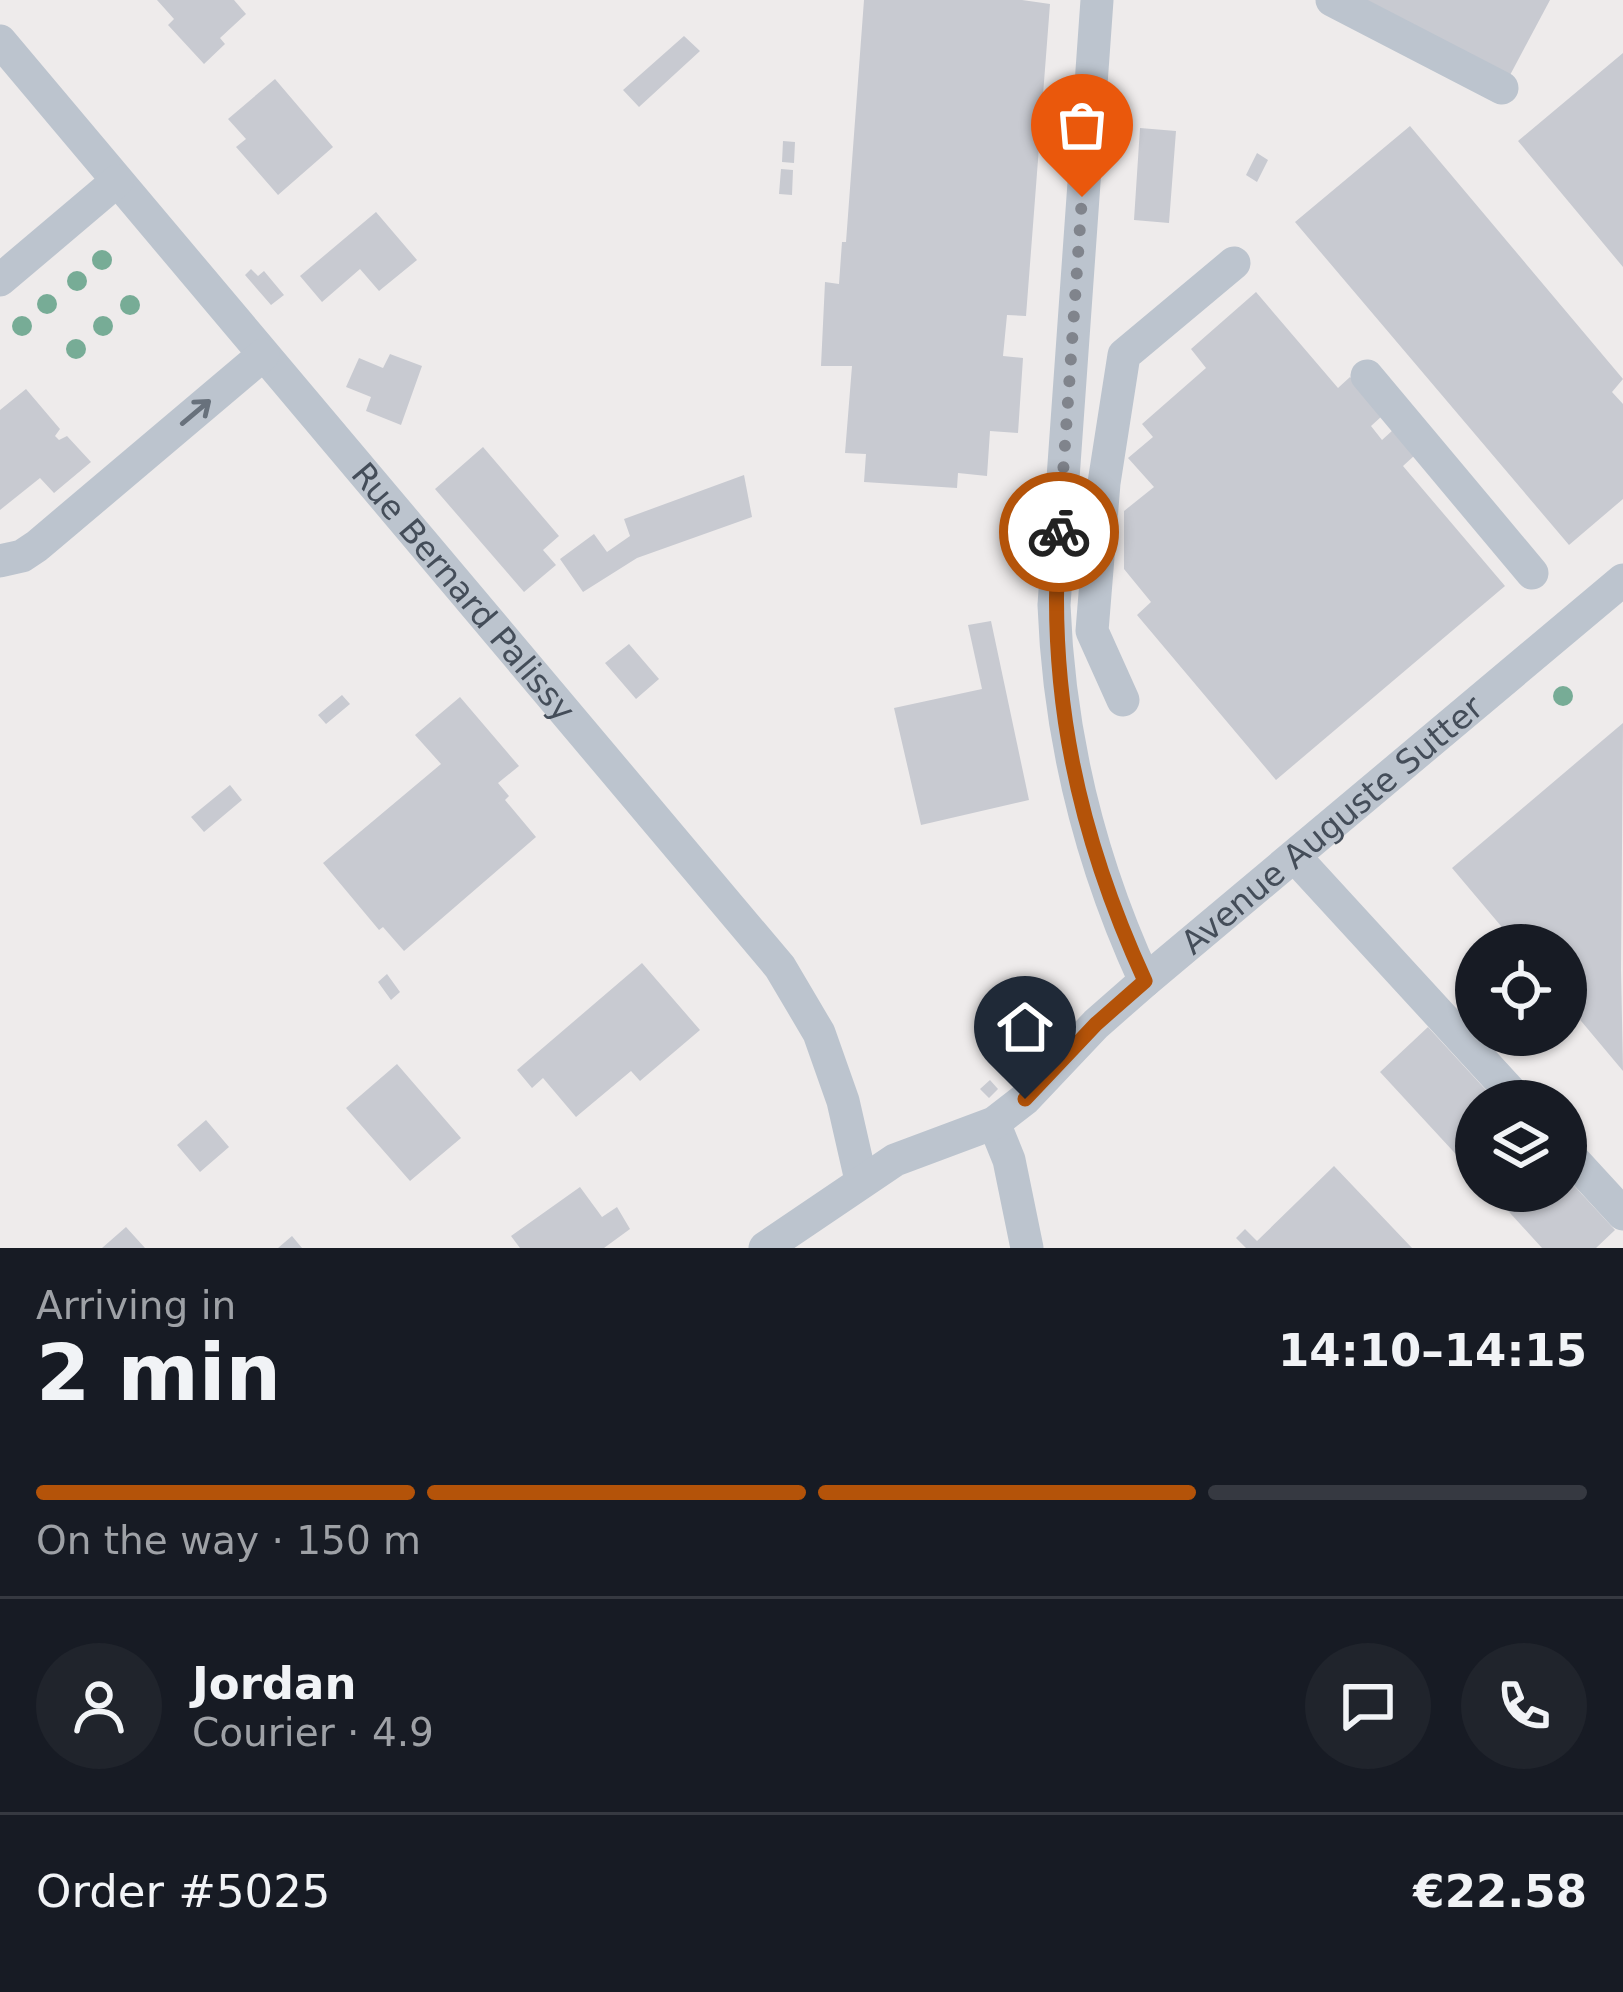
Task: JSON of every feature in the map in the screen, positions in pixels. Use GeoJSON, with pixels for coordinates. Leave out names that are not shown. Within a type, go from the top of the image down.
{"type":"FeatureCollection","features":[{"type":"Feature","properties":{"kind":"street"},"geometry":{"type":"LineString","coordinates":[[1097,0],[1054,605],[1056,668],[1095,859],[1112,910],[1145,981]]}},
{"type":"Feature","properties":{"kind":"street"},"geometry":{"type":"LineString","coordinates":[[1332,0],[1502,88]]}},
{"type":"Feature","properties":{"kind":"street","name":"Rue Bernard Palissy"},"geometry":{"type":"LineString","coordinates":[[0,41],[779,967],[820,1033],[843,1101],[861,1180]]}},
{"type":"Feature","properties":{"kind":"street"},"geometry":{"type":"LineString","coordinates":[[0,280],[117,181]]}},
{"type":"Feature","properties":{"kind":"street"},"geometry":{"type":"LineString","coordinates":[[1123,700],[1092,632],[1104,483],[1124,355],[1234,263]]}},
{"type":"Feature","properties":{"kind":"street"},"geometry":{"type":"LineString","coordinates":[[0,562],[38,546],[263,355]]}},
{"type":"Feature","properties":{"kind":"street"},"geometry":{"type":"LineString","coordinates":[[1366,376],[1532,573]]}},
{"type":"Feature","properties":{"kind":"street","name":"Avenue Auguste Sutter"},"geometry":{"type":"LineString","coordinates":[[994,1123],[1025,1099],[1096,1024],[1145,981],[1623,580]]}},
{"type":"Feature","properties":{"kind":"street"},"geometry":{"type":"LineString","coordinates":[[1295,857],[1500,1080]]}},
{"type":"Feature","properties":{"kind":"street"},"geometry":{"type":"LineString","coordinates":[[765,1248],[895,1160],[994,1123],[1009,1160],[1027,1248]]}},
{"type":"Feature","properties":{"kind":"street"},"geometry":{"type":"LineString","coordinates":[[1587,1175],[1623,1214]]}},
{"type":"Feature","properties":{"kind":"building"},"geometry":{"type":"Polygon","coordinates":[[[157,0],[234,0],[246,14],[220,38],[225,44],[204,64],[168,25],[174,19],[157,0]]]}},
{"type":"Feature","properties":{"kind":"building"},"geometry":{"type":"Polygon","coordinates":[[[864,0],[1050,4],[1026,316],[1007,315],[1003,356],[1023,358],[1018,433],[990,431],[987,476],[958,473],[957,488],[864,482],[866,454],[845,453],[852,366],[821,366],[825,282],[839,284],[842,242],[846,242],[864,0]]]}},
{"type":"Feature","properties":{"kind":"building"},"geometry":{"type":"Polygon","coordinates":[[[1362,0],[1550,0],[1509,77],[1362,0]]]}},
{"type":"Feature","properties":{"kind":"building"},"geometry":{"type":"Polygon","coordinates":[[[684,36],[700,51],[639,107],[623,90],[684,36]]]}},
{"type":"Feature","properties":{"kind":"building"},"geometry":{"type":"Polygon","coordinates":[[[1623,53],[1623,267],[1518,141],[1623,53]]]}},
{"type":"Feature","properties":{"kind":"building"},"geometry":{"type":"Polygon","coordinates":[[[275,79],[333,147],[278,195],[236,147],[246,139],[228,119],[275,79]]]}},
{"type":"Feature","properties":{"kind":"building"},"geometry":{"type":"Polygon","coordinates":[[[1410,126],[1623,379],[1612,392],[1623,404],[1623,499],[1569,545],[1295,222],[1410,126]]]}},
{"type":"Feature","properties":{"kind":"building"},"geometry":{"type":"Polygon","coordinates":[[[1140,128],[1176,131],[1169,223],[1134,220],[1140,128]]]}},
{"type":"Feature","properties":{"kind":"building"},"geometry":{"type":"Polygon","coordinates":[[[783,141],[795,142],[794,163],[782,162],[783,141]]]}},
{"type":"Feature","properties":{"kind":"building"},"geometry":{"type":"Polygon","coordinates":[[[1257,153],[1268,160],[1257,182],[1246,175],[1257,153]]]}},
{"type":"Feature","properties":{"kind":"building"},"geometry":{"type":"Polygon","coordinates":[[[781,169],[793,170],[792,195],[779,194],[781,169]]]}},
{"type":"Feature","properties":{"kind":"building"},"geometry":{"type":"Polygon","coordinates":[[[376,212],[417,260],[379,291],[360,269],[322,302],[300,276],[376,212]]]}},
{"type":"Feature","properties":{"kind":"building"},"geometry":{"type":"Polygon","coordinates":[[[251,269],[258,276],[264,271],[284,295],[271,305],[245,275],[251,269]]]}},
{"type":"Feature","properties":{"kind":"building"},"geometry":{"type":"Polygon","coordinates":[[[1256,292],[1338,388],[1350,377],[1382,416],[1371,426],[1382,440],[1393,430],[1415,455],[1403,466],[1505,586],[1276,780],[1137,615],[1151,602],[1124,569],[1124,511],[1154,487],[1128,458],[1153,437],[1142,424],[1206,368],[1191,349],[1256,292]]]}},
{"type":"Feature","properties":{"kind":"building"},"geometry":{"type":"Polygon","coordinates":[[[390,354],[422,366],[401,425],[366,411],[371,397],[346,387],[359,358],[383,368],[390,354]]]}},
{"type":"Feature","properties":{"kind":"building"},"geometry":{"type":"Polygon","coordinates":[[[26,389],[60,429],[55,436],[59,440],[67,436],[91,462],[54,493],[40,478],[0,510],[0,410],[26,389]]]}},
{"type":"Feature","properties":{"kind":"building"},"geometry":{"type":"Polygon","coordinates":[[[483,447],[559,536],[543,550],[556,565],[524,592],[435,489],[483,447]]]}},
{"type":"Feature","properties":{"kind":"building"},"geometry":{"type":"Polygon","coordinates":[[[744,475],[752,517],[637,558],[583,592],[560,559],[594,534],[607,552],[630,536],[624,519],[744,475]]]}},
{"type":"Feature","properties":{"kind":"building"},"geometry":{"type":"Polygon","coordinates":[[[991,621],[1029,800],[921,825],[894,708],[982,689],[968,625],[991,621]]]}},
{"type":"Feature","properties":{"kind":"building"},"geometry":{"type":"Polygon","coordinates":[[[629,644],[659,679],[636,699],[605,663],[629,644]]]}},
{"type":"Feature","properties":{"kind":"building"},"geometry":{"type":"Polygon","coordinates":[[[342,695],[350,704],[326,724],[318,715],[342,695]]]}},
{"type":"Feature","properties":{"kind":"building"},"geometry":{"type":"Polygon","coordinates":[[[460,697],[519,766],[498,783],[509,796],[505,800],[536,837],[404,951],[383,927],[379,930],[323,863],[441,764],[415,735],[460,697]]]}},
{"type":"Feature","properties":{"kind":"building"},"geometry":{"type":"Polygon","coordinates":[[[1623,723],[1623,1071],[1587,1028],[1587,924],[1499,924],[1452,868],[1623,723]]]}},
{"type":"Feature","properties":{"kind":"building"},"geometry":{"type":"Polygon","coordinates":[[[230,785],[242,800],[204,832],[191,817],[230,785]]]}},
{"type":"Feature","properties":{"kind":"building"},"geometry":{"type":"Polygon","coordinates":[[[642,963],[700,1030],[640,1081],[631,1071],[576,1117],[543,1078],[532,1088],[517,1070],[642,963]]]}},
{"type":"Feature","properties":{"kind":"building"},"geometry":{"type":"Polygon","coordinates":[[[387,974],[400,992],[391,1000],[378,982],[387,974]]]}},
{"type":"Feature","properties":{"kind":"building"},"geometry":{"type":"Polygon","coordinates":[[[1428,1027],[1477,1080],[1455,1080],[1455,1153],[1380,1072],[1428,1027]]]}},
{"type":"Feature","properties":{"kind":"building"},"geometry":{"type":"Polygon","coordinates":[[[397,1064],[461,1138],[410,1181],[346,1108],[397,1064]]]}},
{"type":"Feature","properties":{"kind":"building"},"geometry":{"type":"Polygon","coordinates":[[[990,1080],[998,1089],[989,1098],[980,1089],[990,1080]]]}},
{"type":"Feature","properties":{"kind":"building"},"geometry":{"type":"Polygon","coordinates":[[[206,1120],[229,1147],[200,1172],[177,1145],[206,1120]]]}},
{"type":"Feature","properties":{"kind":"building"},"geometry":{"type":"Polygon","coordinates":[[[1334,1166],[1412,1248],[1246,1248],[1236,1238],[1245,1229],[1257,1241],[1334,1166]]]}},
{"type":"Feature","properties":{"kind":"building"},"geometry":{"type":"Polygon","coordinates":[[[580,1187],[602,1217],[617,1207],[630,1229],[604,1248],[520,1248],[511,1236],[580,1187]]]}},
{"type":"Feature","properties":{"kind":"building"},"geometry":{"type":"Polygon","coordinates":[[[1587,1200],[1615,1230],[1596,1248],[1542,1248],[1509,1212],[1587,1212],[1587,1200]]]}},
{"type":"Feature","properties":{"kind":"building"},"geometry":{"type":"Polygon","coordinates":[[[126,1227],[145,1248],[102,1248],[126,1227]]]}},
{"type":"Feature","properties":{"kind":"building"},"geometry":{"type":"Polygon","coordinates":[[[292,1236],[302,1248],[278,1248],[292,1236]]]}},
{"type":"Feature","properties":{"kind":"way so far"},"geometry":{"type":"LineString","coordinates":[[1059,532],[1082,197]]}},
{"type":"Feature","properties":{"kind":"route"},"geometry":{"type":"LineString","coordinates":[[1025,1099],[1096,1024],[1145,981],[1112,910],[1095,859],[1066,729],[1056,668],[1059,532]]}}]}
